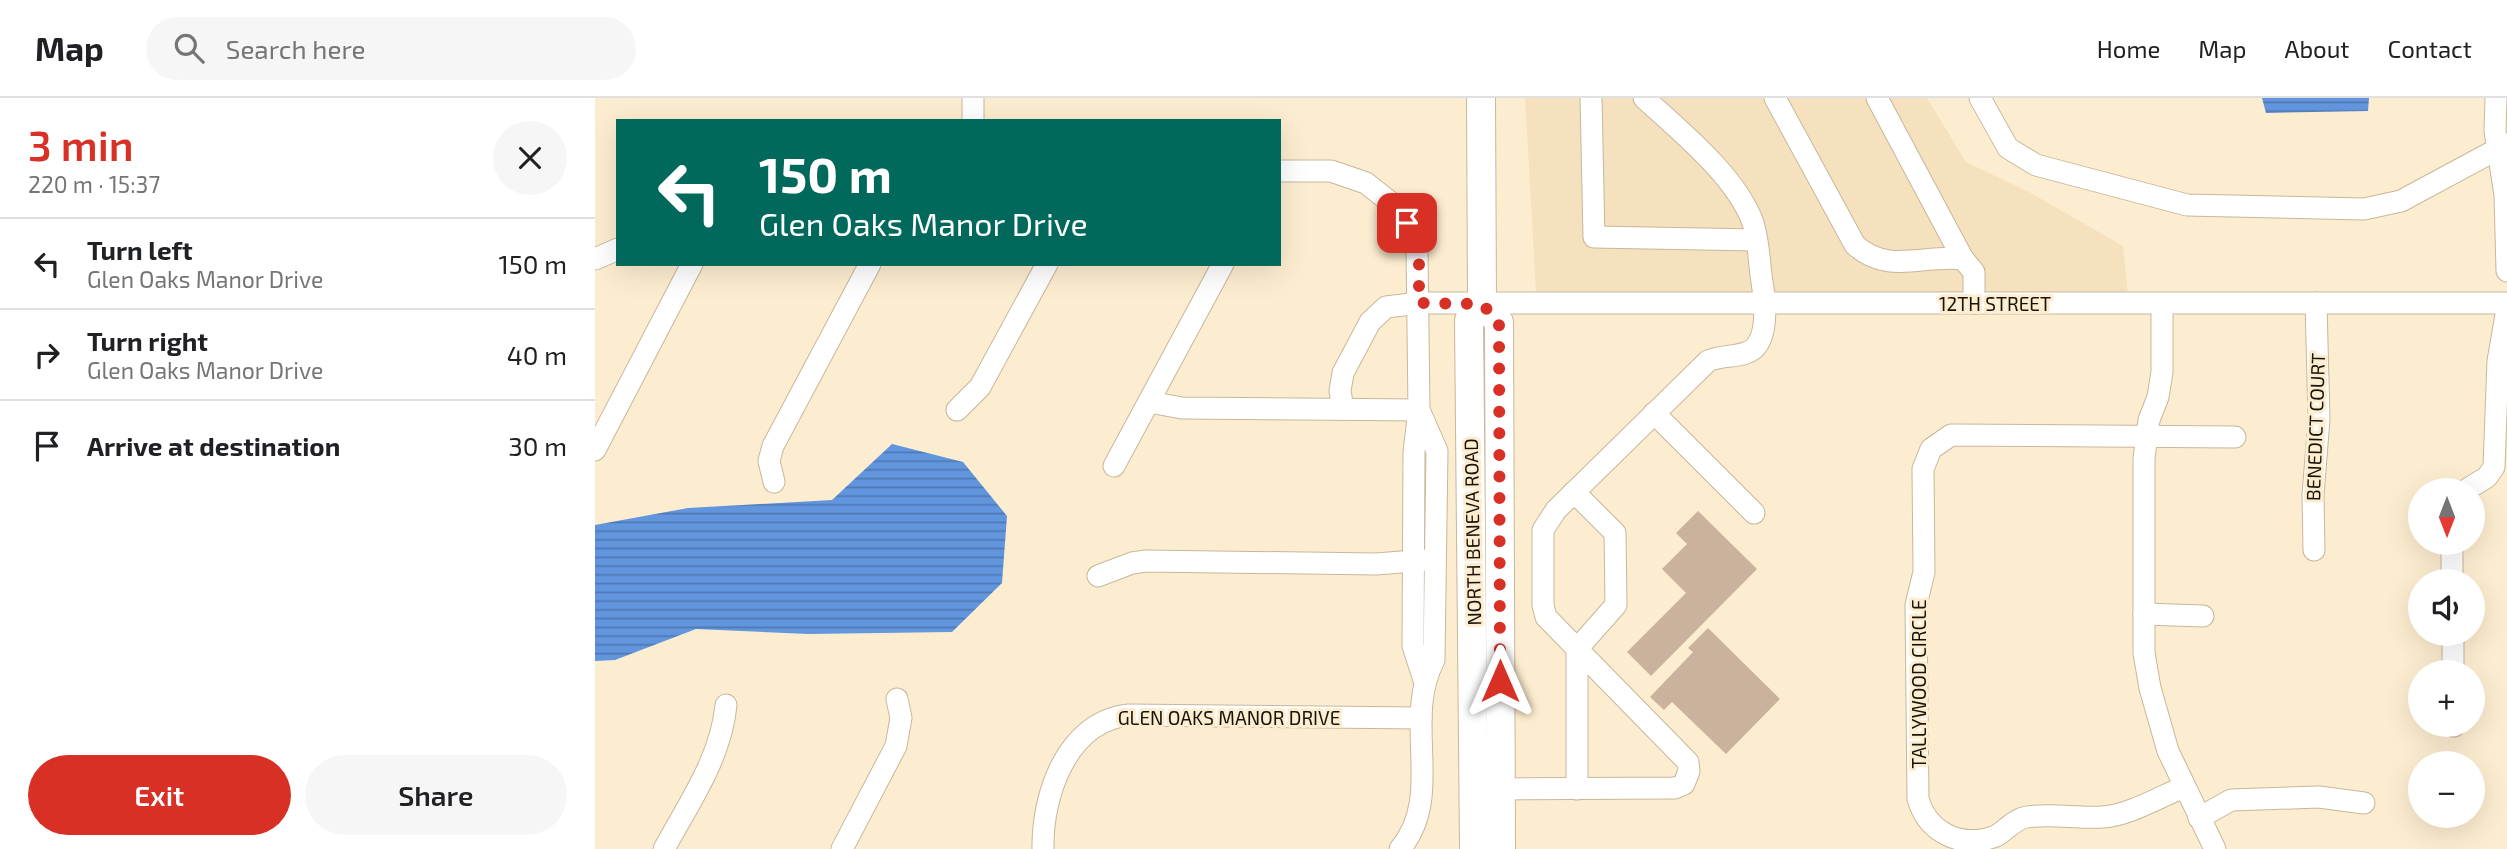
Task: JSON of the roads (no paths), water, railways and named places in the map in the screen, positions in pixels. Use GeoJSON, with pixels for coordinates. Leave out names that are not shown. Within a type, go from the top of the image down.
{"type":"FeatureCollection","features":[{"type":"Feature","properties":{"kind":"main road","name":"NORTH BENEVA ROAD"},"geometry":{"type":"LineString","coordinates":[[1475,849],[1469,320],[1482,304],[1481,98]]}},
{"type":"Feature","properties":{"kind":"main road","name":"NORTH BENEVA ROAD"},"geometry":{"type":"LineString","coordinates":[[1482,304],[1499,322],[1501,849]]}},
{"type":"Feature","properties":{"kind":"street"},"geometry":{"type":"LineString","coordinates":[[973,98],[973,119]]}},
{"type":"Feature","properties":{"kind":"street"},"geometry":{"type":"LineString","coordinates":[[1591,98],[1594,237],[1756,240]]}},
{"type":"Feature","properties":{"kind":"street"},"geometry":{"type":"LineString","coordinates":[[1501,789],[1675,788],[1684,784],[1689,771],[1688,762],[1546,617],[1543,605],[1543,530],[1574,492],[1708,360],[1721,355],[1748,354],[1758,345],[1765,302],[1751,217],[1736,190],[1644,98]]}},
{"type":"Feature","properties":{"kind":"street"},"geometry":{"type":"LineString","coordinates":[[1775,98],[1855,245],[1868,257],[1894,262],[1963,259]]}},
{"type":"Feature","properties":{"kind":"street"},"geometry":{"type":"LineString","coordinates":[[1877,98],[1963,259],[1974,272],[1974,303]]}},
{"type":"Feature","properties":{"kind":"street"},"geometry":{"type":"LineString","coordinates":[[1980,98],[1999,136],[2020,158],[2187,205],[2364,209],[2384,206],[2401,201],[2502,147]]}},
{"type":"Feature","properties":{"kind":"street"},"geometry":{"type":"LineString","coordinates":[[2496,98],[2502,147],[2507,271]]}},
{"type":"Feature","properties":{"kind":"street"},"geometry":{"type":"LineString","coordinates":[[1281,171],[1345,174],[1383,194],[1395,206],[1412,234],[1419,264],[1419,410],[1414,452],[1413,646],[1423,680],[1422,803],[1414,829],[1400,849]]}},
{"type":"Feature","properties":{"kind":"street"},"geometry":{"type":"LineString","coordinates":[[595,259],[616,250]]}},
{"type":"Feature","properties":{"kind":"street"},"geometry":{"type":"LineString","coordinates":[[595,450],[691,266]]}},
{"type":"Feature","properties":{"kind":"street"},"geometry":{"type":"LineString","coordinates":[[774,482],[769,461],[773,446],[869,266]]}},
{"type":"Feature","properties":{"kind":"street"},"geometry":{"type":"LineString","coordinates":[[957,410],[980,387],[1046,266]]}},
{"type":"Feature","properties":{"kind":"street"},"geometry":{"type":"LineString","coordinates":[[1114,466],[1222,266]]}},
{"type":"Feature","properties":{"kind":"street"},"geometry":{"type":"LineString","coordinates":[[1343,409],[1340,391],[1342,373],[1370,322],[1387,307],[1419,303],[1482,304]]}},
{"type":"Feature","properties":{"kind":"street","name":"BENEDICT COURT"},"geometry":{"type":"LineString","coordinates":[[2314,550],[2313,495],[2319,419],[2316,303]]}},
{"type":"Feature","properties":{"kind":"street","name":"12TH STREET"},"geometry":{"type":"LineString","coordinates":[[1482,304],[2507,303]]}},
{"type":"Feature","properties":{"kind":"street"},"geometry":{"type":"LineString","coordinates":[[2162,304],[2162,372],[2144,458],[2144,653],[2150,688],[2168,751],[2215,849]]}},
{"type":"Feature","properties":{"kind":"street"},"geometry":{"type":"LineString","coordinates":[[2485,478],[2494,467],[2498,361],[2507,309]]}},
{"type":"Feature","properties":{"kind":"street"},"geometry":{"type":"LineString","coordinates":[[1149,402],[1182,408],[1419,410]]}},
{"type":"Feature","properties":{"kind":"street"},"geometry":{"type":"LineString","coordinates":[[1419,410],[1437,451],[1434,660],[1423,680]]}},
{"type":"Feature","properties":{"kind":"street"},"geometry":{"type":"LineString","coordinates":[[1654,413],[1754,513]]}},
{"type":"Feature","properties":{"kind":"street","name":"TALLYWOOD CIRCLE"},"geometry":{"type":"LineString","coordinates":[[2184,787],[2110,816],[2025,817],[1997,836],[1973,844],[1945,839],[1927,821],[1918,799],[1916,605],[1924,572],[1923,469],[1931,449],[1951,435],[2235,437]]}},
{"type":"Feature","properties":{"kind":"street"},"geometry":{"type":"LineString","coordinates":[[1574,492],[1615,533],[1616,605],[1577,649],[1577,789]]}},
{"type":"Feature","properties":{"kind":"street"},"geometry":{"type":"LineString","coordinates":[[1098,576],[1132,563],[1146,561],[1376,564],[1436,560]]}},
{"type":"Feature","properties":{"kind":"street"},"geometry":{"type":"LineString","coordinates":[[2144,614],[2203,616]]}},
{"type":"Feature","properties":{"kind":"street"},"geometry":{"type":"LineString","coordinates":[[842,849],[896,746],[901,718],[897,699]]}},
{"type":"Feature","properties":{"kind":"street"},"geometry":{"type":"LineString","coordinates":[[664,849],[717,750],[724,731],[726,705]]}},
{"type":"Feature","properties":{"kind":"street","name":"GLEN OAKS MANOR DRIVE"},"geometry":{"type":"LineString","coordinates":[[1043,849],[1046,808],[1053,785],[1078,740],[1104,719],[1129,715],[1421,718]]}},
{"type":"Feature","properties":{"kind":"street"},"geometry":{"type":"LineString","coordinates":[[2199,818],[2231,800],[2319,797],[2364,803]]}},
{"type":"Feature","properties":{"kind":"water"},"geometry":{"type":"Polygon","coordinates":[[[2262,98],[2369,98],[2368,111],[2266,113],[2262,98]]]}},
{"type":"Feature","properties":{"kind":"water"},"geometry":{"type":"Polygon","coordinates":[[[892,444],[963,462],[1007,516],[1002,583],[952,632],[808,634],[696,629],[615,660],[595,661],[595,525],[688,508],[832,500],[892,444]]]}}]}
